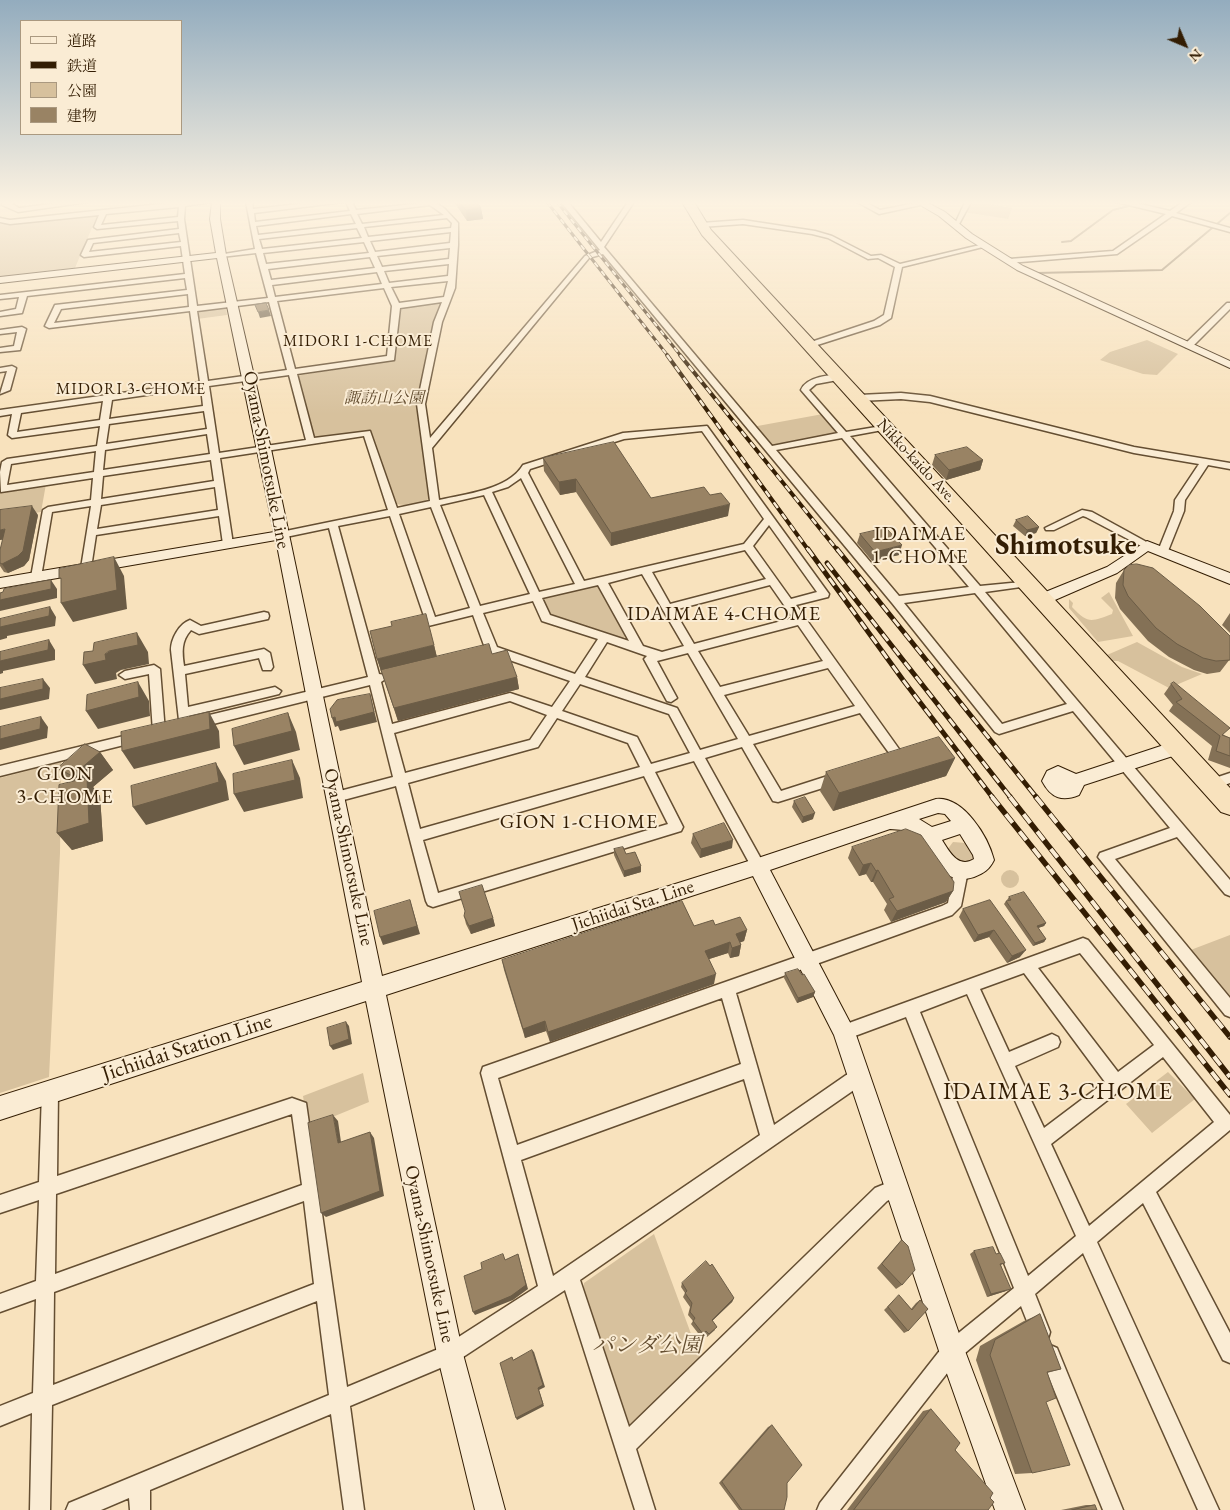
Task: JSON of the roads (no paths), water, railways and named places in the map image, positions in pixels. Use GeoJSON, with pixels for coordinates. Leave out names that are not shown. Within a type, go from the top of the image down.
{"type":"FeatureCollection","features":[{"type":"Feature","properties":{"kind":"highway","name":"Nikko-kaido Ave."},"geometry":{"type":"LineString","coordinates":[[745,272],[1028,582],[1176,748],[1221,782],[1230,805]]}},
{"type":"Feature","properties":{"kind":"main road"},"geometry":{"type":"LineString","coordinates":[[0,280],[71,272]]}},
{"type":"Feature","properties":{"kind":"main road","name":"Oyama-Shimotsuke Line"},"geometry":{"type":"LineString","coordinates":[[225,272],[265,449],[313,694],[336,797],[450,1354],[490,1510]]}},
{"type":"Feature","properties":{"kind":"main road"},"geometry":{"type":"LineString","coordinates":[[1031,272],[1230,365]]}},
{"type":"Feature","properties":{"kind":"main road"},"geometry":{"type":"LineString","coordinates":[[0,583],[281,535]]}},
{"type":"Feature","properties":{"kind":"main road"},"geometry":{"type":"LineString","coordinates":[[1043,599],[1112,570],[1147,544],[1230,579]]}},
{"type":"Feature","properties":{"kind":"main road"},"geometry":{"type":"LineString","coordinates":[[1072,782],[1176,748]]}},
{"type":"Feature","properties":{"kind":"main road","name":"Jichiidai Sta. Line"},"geometry":{"type":"LineString","coordinates":[[375,988],[758,866],[942,805],[952,810],[963,825]]}},
{"type":"Feature","properties":{"kind":"main road"},"geometry":{"type":"LineString","coordinates":[[891,822],[908,823],[929,836],[948,865],[961,871],[979,866],[984,860],[982,850],[963,825],[929,836]]}},
{"type":"Feature","properties":{"kind":"main road"},"geometry":{"type":"LineString","coordinates":[[758,866],[844,1032],[952,1350],[1010,1510]]}},
{"type":"Feature","properties":{"kind":"main road","name":"Jichiidai Station Line"},"geometry":{"type":"LineString","coordinates":[[0,1108],[375,988]]}},
{"type":"Feature","properties":{"kind":"street"},"geometry":{"type":"LineString","coordinates":[[67,289],[75,272]]}},
{"type":"Feature","properties":{"kind":"street"},"geometry":{"type":"LineString","coordinates":[[188,272],[228,544]]}},
{"type":"Feature","properties":{"kind":"street"},"geometry":{"type":"LineString","coordinates":[[265,272],[311,442]]}},
{"type":"Feature","properties":{"kind":"street"},"geometry":{"type":"LineString","coordinates":[[268,283],[357,272]]}},
{"type":"Feature","properties":{"kind":"street"},"geometry":{"type":"LineString","coordinates":[[0,413],[204,386],[391,358],[396,306],[379,272]]}},
{"type":"Feature","properties":{"kind":"street"},"geometry":{"type":"LineString","coordinates":[[453,272],[438,322],[421,404],[434,504],[492,650]]}},
{"type":"Feature","properties":{"kind":"street"},"geometry":{"type":"LineString","coordinates":[[427,448],[574,272]]}},
{"type":"Feature","properties":{"kind":"street"},"geometry":{"type":"LineString","coordinates":[[622,272],[896,600],[999,729],[1074,706]]}},
{"type":"Feature","properties":{"kind":"street"},"geometry":{"type":"LineString","coordinates":[[811,345],[877,323],[888,316],[898,272]]}},
{"type":"Feature","properties":{"kind":"street"},"geometry":{"type":"LineString","coordinates":[[0,297],[188,276]]}},
{"type":"Feature","properties":{"kind":"street"},"geometry":{"type":"LineString","coordinates":[[190,292],[58,307],[50,326],[452,278]]}},
{"type":"Feature","properties":{"kind":"street"},"geometry":{"type":"LineString","coordinates":[[1,315],[19,311],[24,294]]}},
{"type":"Feature","properties":{"kind":"street"},"geometry":{"type":"LineString","coordinates":[[396,306],[446,300]]}},
{"type":"Feature","properties":{"kind":"street"},"geometry":{"type":"LineString","coordinates":[[1190,345],[1230,305]]}},
{"type":"Feature","properties":{"kind":"street"},"geometry":{"type":"LineString","coordinates":[[0,332],[22,329],[17,348],[0,350]]}},
{"type":"Feature","properties":{"kind":"street"},"geometry":{"type":"LineString","coordinates":[[0,370],[12,368],[6,390],[0,391]]}},
{"type":"Feature","properties":{"kind":"street"},"geometry":{"type":"LineString","coordinates":[[840,377],[813,382],[805,390],[977,589],[1230,890]]}},
{"type":"Feature","properties":{"kind":"street"},"geometry":{"type":"LineString","coordinates":[[859,398],[902,396],[930,399],[1134,450],[1230,466]]}},
{"type":"Feature","properties":{"kind":"street"},"geometry":{"type":"LineString","coordinates":[[86,568],[96,503],[108,399]]}},
{"type":"Feature","properties":{"kind":"street"},"geometry":{"type":"LineString","coordinates":[[17,411],[12,435],[208,408]]}},
{"type":"Feature","properties":{"kind":"street"},"geometry":{"type":"LineString","coordinates":[[768,449],[885,427]]}},
{"type":"Feature","properties":{"kind":"street"},"geometry":{"type":"LineString","coordinates":[[281,535],[393,513],[487,491],[505,484],[523,473],[526,467],[623,436],[704,428],[824,594],[789,603]]}},
{"type":"Feature","properties":{"kind":"street"},"geometry":{"type":"LineString","coordinates":[[211,431],[7,462],[1,489],[367,433],[431,621]]}},
{"type":"Feature","properties":{"kind":"street"},"geometry":{"type":"LineString","coordinates":[[1164,551],[1166,541],[1179,511],[1180,500],[1205,462]]}},
{"type":"Feature","properties":{"kind":"street"},"geometry":{"type":"LineString","coordinates":[[523,473],[581,585]]}},
{"type":"Feature","properties":{"kind":"street"},"geometry":{"type":"LineString","coordinates":[[36,577],[48,510],[220,483]]}},
{"type":"Feature","properties":{"kind":"street"},"geometry":{"type":"LineString","coordinates":[[487,491],[546,618],[661,656]]}},
{"type":"Feature","properties":{"kind":"street"},"geometry":{"type":"LineString","coordinates":[[92,533],[224,512]]}},
{"type":"Feature","properties":{"kind":"street"},"geometry":{"type":"LineString","coordinates":[[1050,528],[1082,513],[1090,514],[1147,544]]}},
{"type":"Feature","properties":{"kind":"street"},"geometry":{"type":"LineString","coordinates":[[414,625],[748,546],[770,518]]}},
{"type":"Feature","properties":{"kind":"street"},"geometry":{"type":"LineString","coordinates":[[333,525],[367,636],[375,680],[388,730],[402,780],[433,901],[676,828],[633,740],[510,697],[388,730]]}},
{"type":"Feature","properties":{"kind":"street"},"geometry":{"type":"LineString","coordinates":[[748,546],[900,759],[882,765]]}},
{"type":"Feature","properties":{"kind":"street"},"geometry":{"type":"LineString","coordinates":[[645,570],[778,797],[854,774]]}},
{"type":"Feature","properties":{"kind":"street"},"geometry":{"type":"LineString","coordinates":[[601,580],[639,649]]}},
{"type":"Feature","properties":{"kind":"street"},"geometry":{"type":"LineString","coordinates":[[667,608],[773,582]]}},
{"type":"Feature","properties":{"kind":"street"},"geometry":{"type":"LineString","coordinates":[[896,600],[1028,582]]}},
{"type":"Feature","properties":{"kind":"street"},"geometry":{"type":"LineString","coordinates":[[174,726],[179,671],[176,645],[179,636],[190,624],[199,630],[264,616]]}},
{"type":"Feature","properties":{"kind":"street"},"geometry":{"type":"LineString","coordinates":[[671,698],[650,659],[801,620]]}},
{"type":"Feature","properties":{"kind":"street"},"geometry":{"type":"LineString","coordinates":[[336,797],[534,744],[605,638]]}},
{"type":"Feature","properties":{"kind":"street"},"geometry":{"type":"LineString","coordinates":[[465,657],[492,650],[673,711],[758,866]]}},
{"type":"Feature","properties":{"kind":"street"},"geometry":{"type":"LineString","coordinates":[[179,671],[264,653],[267,667]]}},
{"type":"Feature","properties":{"kind":"street"},"geometry":{"type":"LineString","coordinates":[[718,692],[831,663]]}},
{"type":"Feature","properties":{"kind":"street"},"geometry":{"type":"LineString","coordinates":[[125,675],[154,669],[174,726]]}},
{"type":"Feature","properties":{"kind":"street"},"geometry":{"type":"LineString","coordinates":[[0,771],[174,726],[393,675]]}},
{"type":"Feature","properties":{"kind":"street"},"geometry":{"type":"LineString","coordinates":[[174,726],[275,691]]}},
{"type":"Feature","properties":{"kind":"street"},"geometry":{"type":"LineString","coordinates":[[416,836],[863,708]]}},
{"type":"Feature","properties":{"kind":"street"},"geometry":{"type":"LineString","coordinates":[[1179,831],[1105,857],[1230,1010]]}},
{"type":"Feature","properties":{"kind":"street"},"geometry":{"type":"LineString","coordinates":[[548,1290],[489,1073],[947,911],[954,906],[961,871]]}},
{"type":"Feature","properties":{"kind":"street"},"geometry":{"type":"LineString","coordinates":[[827,1510],[952,1350],[1087,1241],[1226,1124],[1083,945],[844,1032]]}},
{"type":"Feature","properties":{"kind":"street"},"geometry":{"type":"LineString","coordinates":[[1027,965],[1117,1084]]}},
{"type":"Feature","properties":{"kind":"street"},"geometry":{"type":"LineString","coordinates":[[971,986],[1209,1510]]}},
{"type":"Feature","properties":{"kind":"street"},"geometry":{"type":"LineString","coordinates":[[728,990],[769,1138]]}},
{"type":"Feature","properties":{"kind":"street"},"geometry":{"type":"LineString","coordinates":[[910,1009],[1113,1510]]}},
{"type":"Feature","properties":{"kind":"street"},"geometry":{"type":"LineString","coordinates":[[1005,1062],[1052,1042]]}},
{"type":"Feature","properties":{"kind":"street"},"geometry":{"type":"LineString","coordinates":[[1042,1142],[1164,1047]]}},
{"type":"Feature","properties":{"kind":"street"},"geometry":{"type":"LineString","coordinates":[[512,1155],[749,1069]]}},
{"type":"Feature","properties":{"kind":"street"},"geometry":{"type":"LineString","coordinates":[[76,1510],[450,1354],[570,1276],[858,1077]]}},
{"type":"Feature","properties":{"kind":"street"},"geometry":{"type":"LineString","coordinates":[[40,1510],[50,1092]]}},
{"type":"Feature","properties":{"kind":"street"},"geometry":{"type":"LineString","coordinates":[[0,1204],[292,1106],[300,1108],[354,1510]]}},
{"type":"Feature","properties":{"kind":"street"},"geometry":{"type":"LineString","coordinates":[[624,1446],[881,1194],[897,1188]]}},
{"type":"Feature","properties":{"kind":"street"},"geometry":{"type":"LineString","coordinates":[[0,1303],[311,1190]]}},
{"type":"Feature","properties":{"kind":"street"},"geometry":{"type":"LineString","coordinates":[[1146,1190],[1230,1353]]}},
{"type":"Feature","properties":{"kind":"street"},"geometry":{"type":"LineString","coordinates":[[570,1276],[645,1510]]}},
{"type":"Feature","properties":{"kind":"street"},"geometry":{"type":"LineString","coordinates":[[0,1416],[324,1289]]}},
{"type":"Feature","properties":{"kind":"street"},"geometry":{"type":"LineString","coordinates":[[139,1483],[140,1510]]}},
{"type":"Feature","properties":{"kind":"waterway"},"geometry":{"type":"LineString","coordinates":[[1037,273],[1059,272]]}},
{"type":"Feature","properties":{"kind":"railway"},"geometry":{"type":"LineString","coordinates":[[602,272],[668,356]]}},
{"type":"Feature","properties":{"kind":"railway"},"geometry":{"type":"LineString","coordinates":[[614,272],[681,356]]}},
{"type":"Feature","properties":{"kind":"railway"},"geometry":{"type":"LineString","coordinates":[[667,355],[809,551]]}},
{"type":"Feature","properties":{"kind":"railway"},"geometry":{"type":"LineString","coordinates":[[680,355],[838,551]]}},
{"type":"Feature","properties":{"kind":"railway"},"geometry":{"type":"LineString","coordinates":[[808,549],[903,680],[993,798]]}},
{"type":"Feature","properties":{"kind":"railway"},"geometry":{"type":"LineString","coordinates":[[837,549],[1037,798]]}},
{"type":"Feature","properties":{"kind":"railway"},"geometry":{"type":"LineString","coordinates":[[827,563],[1011,798]]}},
{"type":"Feature","properties":{"kind":"railway"},"geometry":{"type":"LineString","coordinates":[[992,797],[1230,1095]]}},
{"type":"Feature","properties":{"kind":"railway"},"geometry":{"type":"LineString","coordinates":[[1010,797],[1230,1077]]}},
{"type":"Feature","properties":{"kind":"railway"},"geometry":{"type":"LineString","coordinates":[[1036,797],[1230,1037]]}},
{"type":"Feature","properties":{"kind":"district","name":"MIDORI 1-CHOME"},"geometry":{"type":"Point","coordinates":[358,342]}},
{"type":"Feature","properties":{"kind":"district","name":"MIDORI 3-CHOME"},"geometry":{"type":"Point","coordinates":[131,390]}},
{"type":"Feature","properties":{"kind":"district","name":"IDAIMAE 1-CHOME"},"geometry":{"type":"Point","coordinates":[920,546]}},
{"type":"Feature","properties":{"kind":"district","name":"Shimotsuke"},"geometry":{"type":"Point","coordinates":[1066,546]}},
{"type":"Feature","properties":{"kind":"district","name":"IDAIMAE 4-CHOME"},"geometry":{"type":"Point","coordinates":[724,615]}},
{"type":"Feature","properties":{"kind":"district","name":"GION 3-CHOME"},"geometry":{"type":"Point","coordinates":[65,786]}},
{"type":"Feature","properties":{"kind":"district","name":"GION 1-CHOME"},"geometry":{"type":"Point","coordinates":[579,823]}},
{"type":"Feature","properties":{"kind":"district","name":"IDAIMAE 3-CHOME"},"geometry":{"type":"Point","coordinates":[1058,1092]}},
{"type":"Feature","properties":{"kind":"park label","name":"諏訪山公園"},"geometry":{"type":"Point","coordinates":[384,399]}},
{"type":"Feature","properties":{"kind":"park label","name":"パンダ公園"},"geometry":{"type":"Point","coordinates":[647,1346]}}]}
